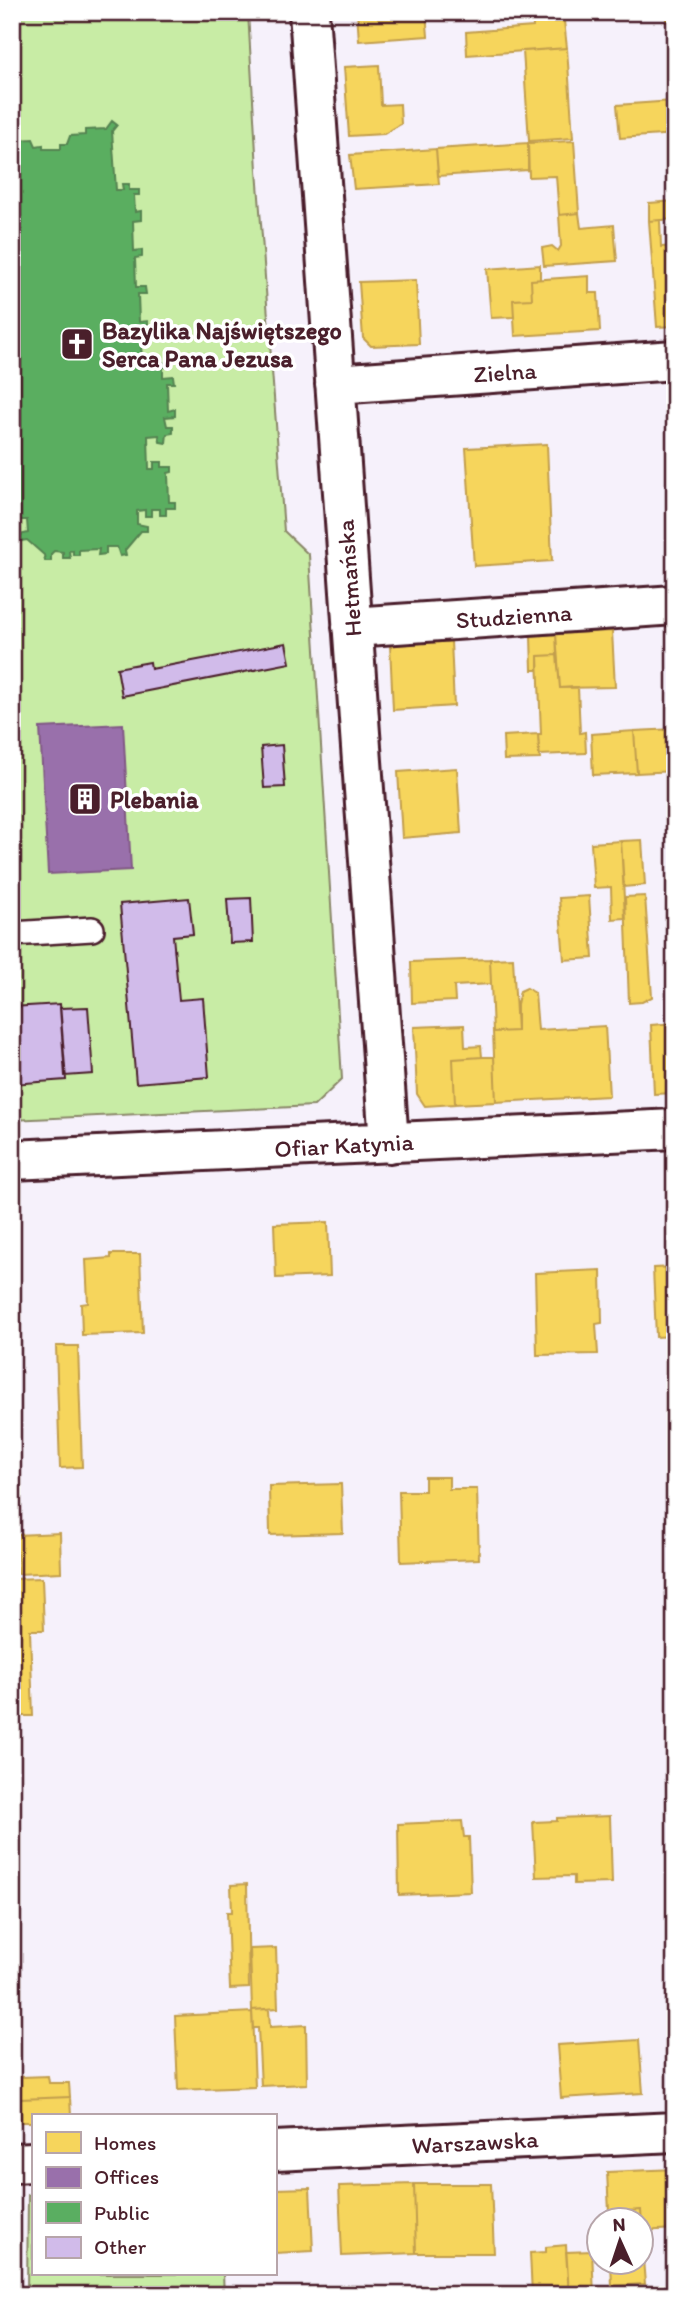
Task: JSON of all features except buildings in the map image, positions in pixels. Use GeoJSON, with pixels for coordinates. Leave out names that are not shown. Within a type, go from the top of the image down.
{"type":"FeatureCollection","features":[{"type":"Feature","properties":{"kind":"street","name":"Hetmańska"},"geometry":{"type":"LineString","coordinates":[[309,12],[389,1143]]}},
{"type":"Feature","properties":{"kind":"street","name":"Zielna"},"geometry":{"type":"LineString","coordinates":[[335,384],[675,360]]}},
{"type":"Feature","properties":{"kind":"street","name":"Studzienna"},"geometry":{"type":"LineString","coordinates":[[352,626],[675,605]]}},
{"type":"Feature","properties":{"kind":"street","name":"Ofiar Katynia"},"geometry":{"type":"LineString","coordinates":[[12,1160],[675,1129]]}},
{"type":"Feature","properties":{"kind":"street","name":"Warszawska"},"geometry":{"type":"LineString","coordinates":[[276,2151],[675,2132]]}},
{"type":"Feature","properties":{"kind":"street"},"geometry":{"type":"LineString","coordinates":[[12,2163],[32,2162]]}},
{"type":"Feature","properties":{"kind":"lane"},"geometry":{"type":"LineString","coordinates":[[12,934],[92,929]]}},
{"type":"Feature","properties":{"kind":"green space"},"geometry":{"type":"Polygon","coordinates":[[[12,12],[248,12],[284,531],[309,555],[342,1079],[314,1106],[12,1120],[12,12]]]}},
{"type":"Feature","properties":{"kind":"green space"},"geometry":{"type":"Polygon","coordinates":[[[28,2195],[32,2195],[32,2276],[223,2276],[224,2295],[27,2295],[28,2195]]]}},
{"type":"Feature","properties":{"kind":"place","name":"Bazylika Najświętszego Serca Pana Jezusa"},"geometry":{"type":"Point","coordinates":[77,344]}},
{"type":"Feature","properties":{"kind":"place","name":"Plebania"},"geometry":{"type":"Point","coordinates":[85,799]}}]}
